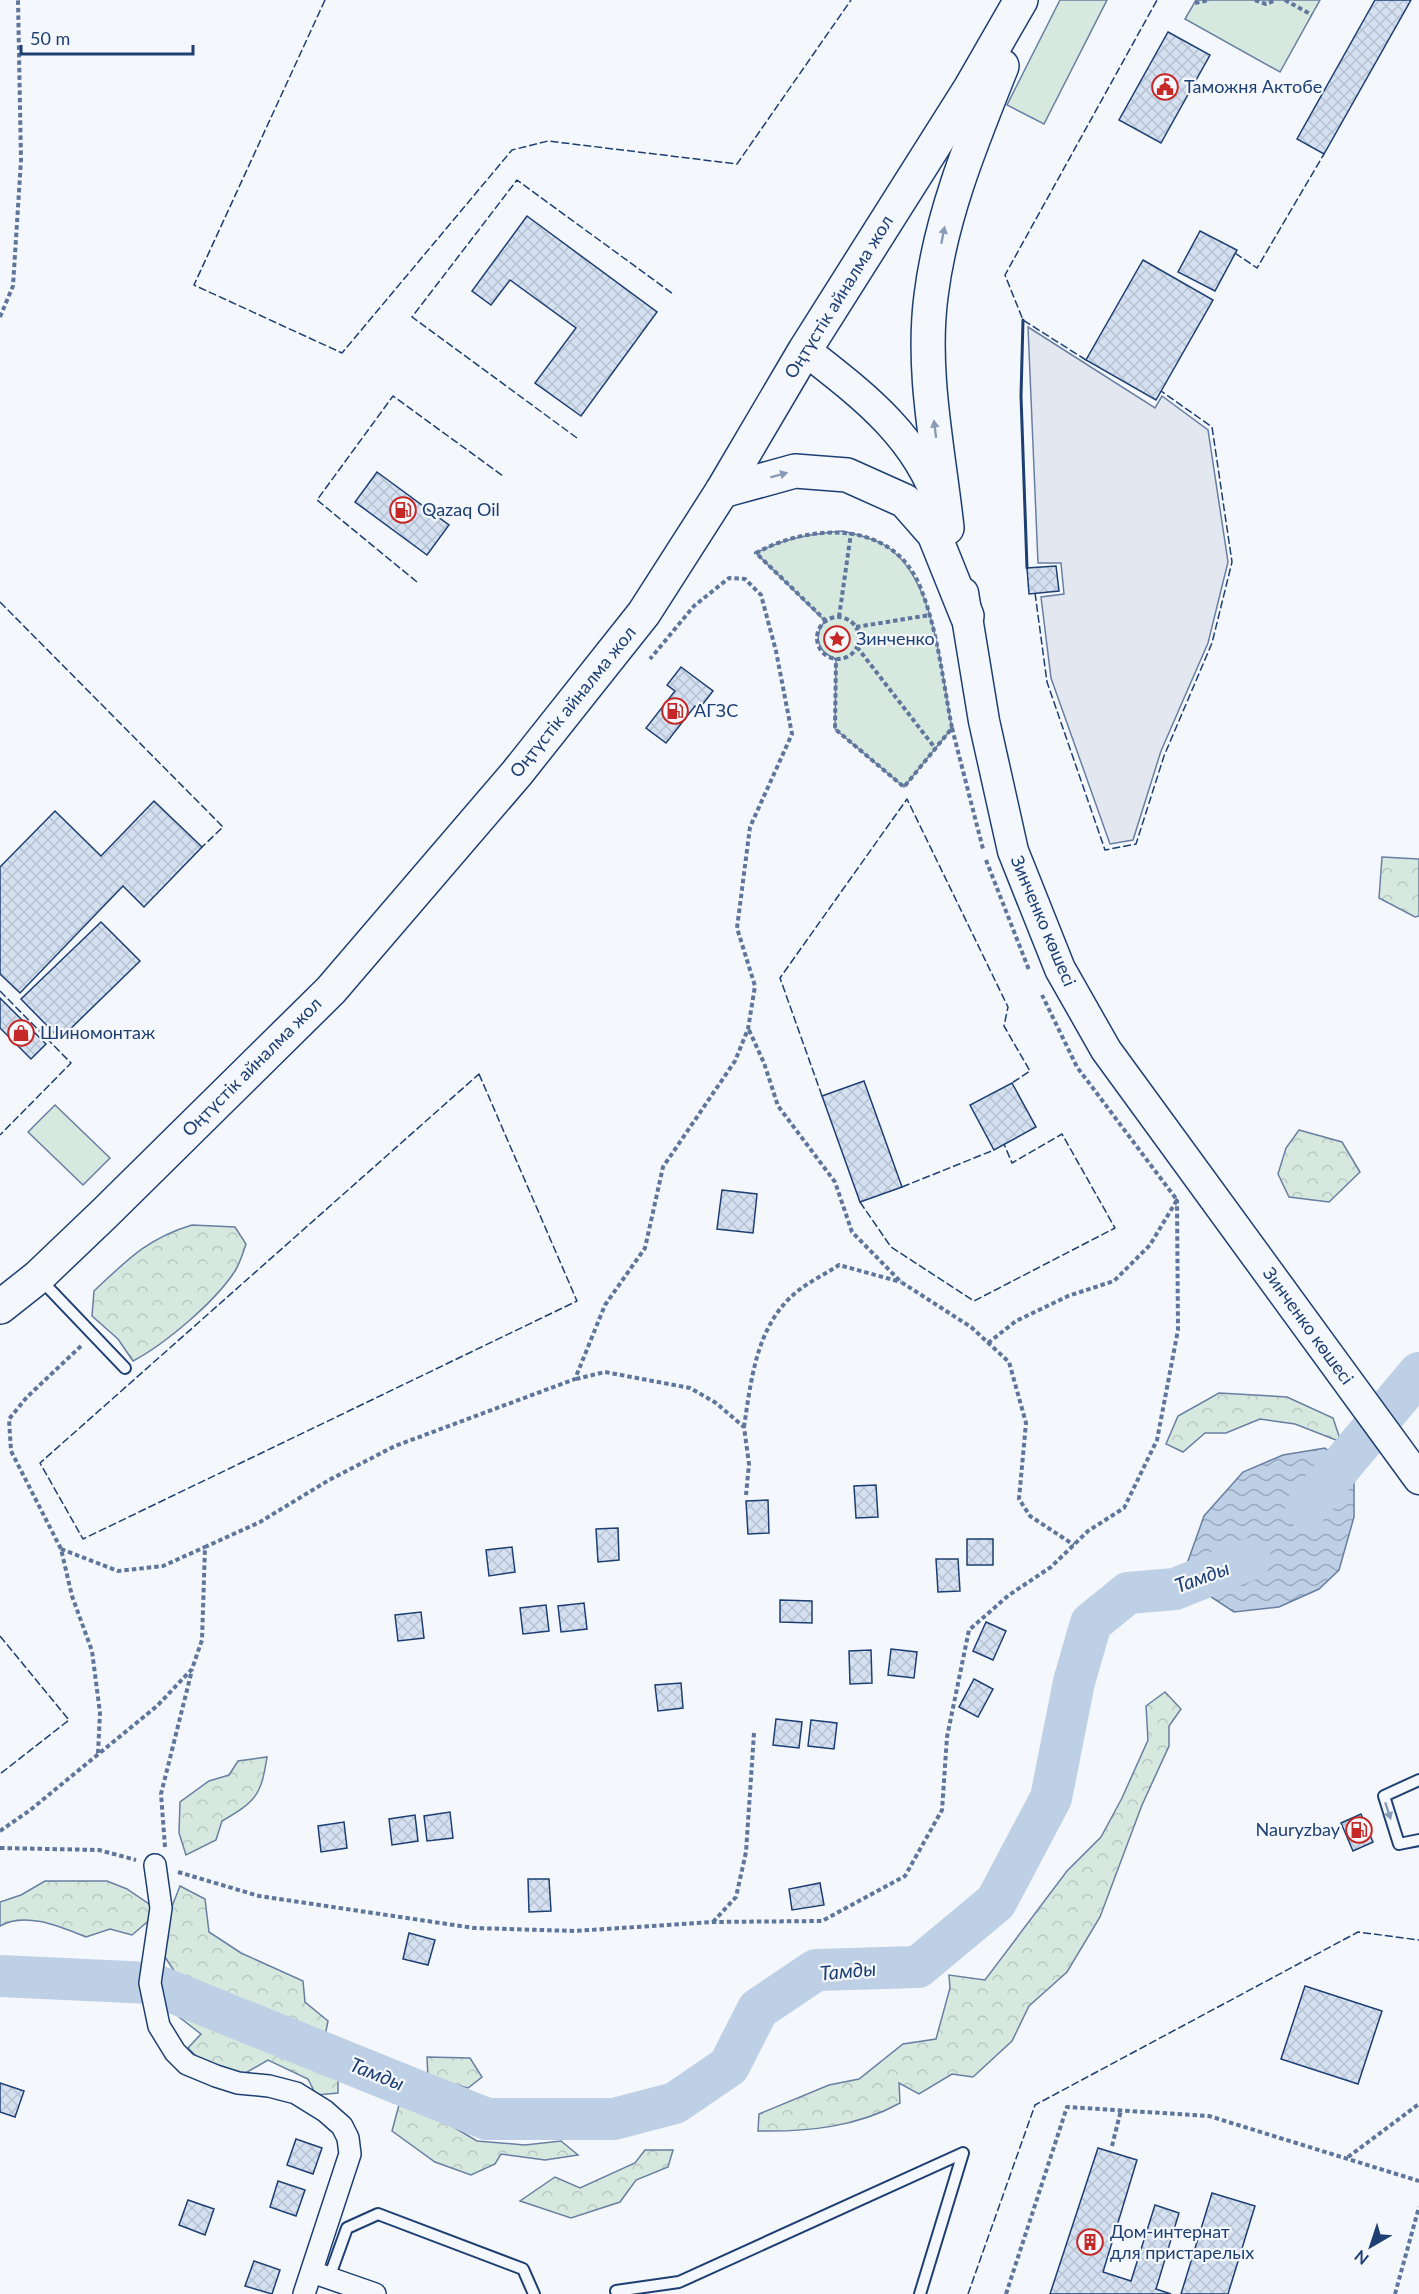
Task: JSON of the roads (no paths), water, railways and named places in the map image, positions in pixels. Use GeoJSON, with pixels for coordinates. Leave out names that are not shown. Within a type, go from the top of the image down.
{"type":"FeatureCollection","features":[{"type":"Feature","properties":{"kind":"highway","name":"Оңтүстік айналма жол"},"geometry":{"type":"LineString","coordinates":[[0,1307],[38,1277],[331,990],[517,773],[644,613],[722,491],[805,350],[971,87],[1023,0]]}},
{"type":"Feature","properties":{"kind":"highway"},"geometry":{"type":"LineString","coordinates":[[947,528],[930,385],[931,297],[948,207],[1012,40],[1023,0]]}},
{"type":"Feature","properties":{"kind":"highway"},"geometry":{"type":"LineString","coordinates":[[722,491],[795,471],[847,475],[905,501],[934,534],[967,616]]}},
{"type":"Feature","properties":{"kind":"main road","name":"Зинченко көшесі"},"geometry":{"type":"LineString","coordinates":[[805,350],[886,416],[918,461],[936,494],[958,565],[984,721],[1013,851],[1060,969],[1106,1050],[1419,1479]]}},
{"type":"Feature","properties":{"kind":"street"},"geometry":{"type":"LineString","coordinates":[[163,1868],[161,1908],[150,1983],[159,2026],[175,2052],[187,2064],[237,2084],[269,2086],[296,2093],[326,2111],[342,2126],[348,2138],[350,2154],[321,2275],[304,2294]]}},
{"type":"Feature","properties":{"kind":"street"},"geometry":{"type":"LineString","coordinates":[[321,2275],[375,2294]]}},
{"type":"Feature","properties":{"kind":"lane"},"geometry":{"type":"LineString","coordinates":[[38,1277],[125,1368]]}},
{"type":"Feature","properties":{"kind":"lane"},"geometry":{"type":"LineString","coordinates":[[1419,1780],[1384,1796],[1399,1844],[1419,1840]]}},
{"type":"Feature","properties":{"kind":"lane"},"geometry":{"type":"LineString","coordinates":[[616,2291],[679,2282],[963,2153],[920,2294]]}},
{"type":"Feature","properties":{"kind":"lane"},"geometry":{"type":"LineString","coordinates":[[321,2275],[347,2228],[378,2214],[523,2269],[534,2294]]}},
{"type":"Feature","properties":{"kind":"water"},"geometry":{"type":"Polygon","coordinates":[[[1325,1448],[1354,1474],[1354,1517],[1339,1570],[1319,1589],[1279,1607],[1234,1612],[1205,1593],[1188,1561],[1204,1516],[1243,1472],[1283,1455],[1325,1448]]]}},
{"type":"Feature","properties":{"kind":"waterway","name":"Тамды"},"geometry":{"type":"LineString","coordinates":[[1306,1508],[1419,1373]]}},
{"type":"Feature","properties":{"kind":"waterway","name":"Тамды"},"geometry":{"type":"LineString","coordinates":[[0,1976],[150,1983],[487,2119],[614,2119],[675,2103],[729,2066],[758,2009],[816,1970],[918,1967],[996,1902],[1051,1798],[1074,1682],[1091,1623],[1128,1593],[1175,1589],[1250,1559]]}},
{"type":"Feature","properties":{"kind":"place","name":"Таможня Актобе"},"geometry":{"type":"Point","coordinates":[1165,87]}},
{"type":"Feature","properties":{"kind":"place","name":"Qazaq Oil"},"geometry":{"type":"Point","coordinates":[403,510]}},
{"type":"Feature","properties":{"kind":"place","name":"Зинченко"},"geometry":{"type":"Point","coordinates":[837,639]}},
{"type":"Feature","properties":{"kind":"place","name":"АГЗС"},"geometry":{"type":"Point","coordinates":[675,711]}},
{"type":"Feature","properties":{"kind":"place","name":"Шиномонтаж"},"geometry":{"type":"Point","coordinates":[21,1033]}},
{"type":"Feature","properties":{"kind":"place","name":"Nauryzbay"},"geometry":{"type":"Point","coordinates":[1359,1830]}},
{"type":"Feature","properties":{"kind":"place","name":"Дом-интернат для пристарелых"},"geometry":{"type":"Point","coordinates":[1090,2242]}}]}
